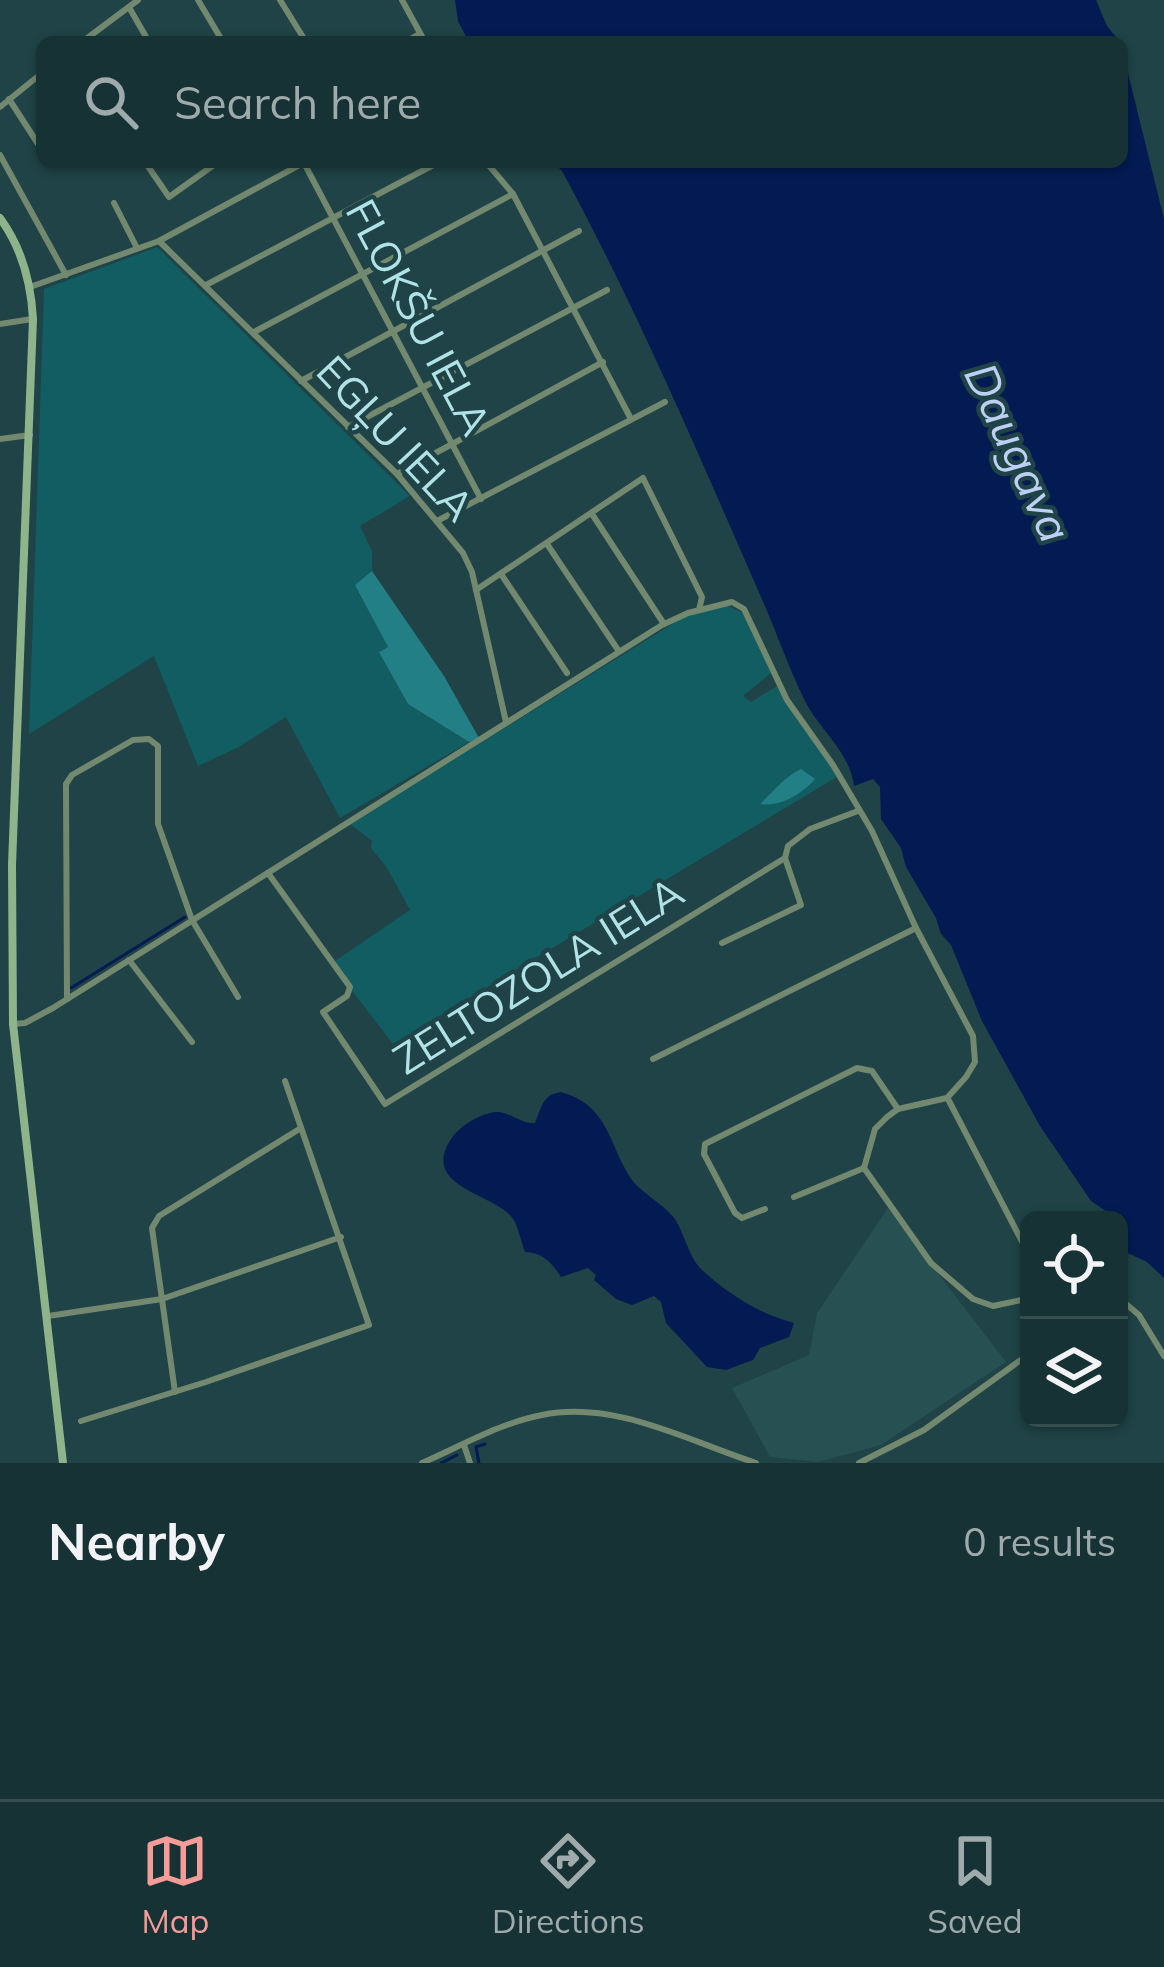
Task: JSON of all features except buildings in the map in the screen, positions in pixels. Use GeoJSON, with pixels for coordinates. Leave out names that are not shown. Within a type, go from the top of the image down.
{"type":"FeatureCollection","features":[{"type":"Feature","properties":{"kind":"main road"},"geometry":{"type":"LineString","coordinates":[[0,218],[15,240],[30,287],[33,319],[7,969],[62,1463]]}},
{"type":"Feature","properties":{"kind":"street"},"geometry":{"type":"LineString","coordinates":[[89,36],[138,0]]}},
{"type":"Feature","properties":{"kind":"street"},"geometry":{"type":"LineString","coordinates":[[199,0],[220,36]]}},
{"type":"Feature","properties":{"kind":"street"},"geometry":{"type":"LineString","coordinates":[[280,0],[302,36]]}},
{"type":"Feature","properties":{"kind":"street"},"geometry":{"type":"LineString","coordinates":[[401,0],[421,36]]}},
{"type":"Feature","properties":{"kind":"street"},"geometry":{"type":"LineString","coordinates":[[128,4],[146,36]]}},
{"type":"Feature","properties":{"kind":"street"},"geometry":{"type":"LineString","coordinates":[[0,106],[36,78]]}},
{"type":"Feature","properties":{"kind":"street"},"geometry":{"type":"LineString","coordinates":[[9,99],[36,141]]}},
{"type":"Feature","properties":{"kind":"street"},"geometry":{"type":"LineString","coordinates":[[0,155],[66,275]]}},
{"type":"Feature","properties":{"kind":"street"},"geometry":{"type":"LineString","coordinates":[[150,168],[169,197],[210,168]]}},
{"type":"Feature","properties":{"kind":"street"},"geometry":{"type":"LineString","coordinates":[[30,287],[159,242],[293,168]]}},
{"type":"Feature","properties":{"kind":"street","name":"FLOKŠU IELA"},"geometry":{"type":"LineString","coordinates":[[307,168],[481,499]]}},
{"type":"Feature","properties":{"kind":"street"},"geometry":{"type":"LineString","coordinates":[[206,285],[429,168]]}},
{"type":"Feature","properties":{"kind":"street"},"geometry":{"type":"LineString","coordinates":[[491,168],[513,194],[632,419]]}},
{"type":"Feature","properties":{"kind":"street"},"geometry":{"type":"LineString","coordinates":[[254,332],[513,194]]}},
{"type":"Feature","properties":{"kind":"street"},"geometry":{"type":"LineString","coordinates":[[114,203],[136,248]]}},
{"type":"Feature","properties":{"kind":"street"},"geometry":{"type":"LineString","coordinates":[[301,381],[579,231]]}},
{"type":"Feature","properties":{"kind":"street","name":"EGĻU IELA"},"geometry":{"type":"LineString","coordinates":[[159,242],[397,474],[467,560],[506,722]]}},
{"type":"Feature","properties":{"kind":"street"},"geometry":{"type":"LineString","coordinates":[[348,427],[607,290]]}},
{"type":"Feature","properties":{"kind":"street"},"geometry":{"type":"LineString","coordinates":[[0,324],[33,319]]}},
{"type":"Feature","properties":{"kind":"street"},"geometry":{"type":"LineString","coordinates":[[397,474],[603,362]]}},
{"type":"Feature","properties":{"kind":"street"},"geometry":{"type":"LineString","coordinates":[[437,521],[665,402]]}},
{"type":"Feature","properties":{"kind":"street"},"geometry":{"type":"LineString","coordinates":[[0,439],[30,435]]}},
{"type":"Feature","properties":{"kind":"street"},"geometry":{"type":"LineString","coordinates":[[476,590],[643,478],[702,597],[699,610]]}},
{"type":"Feature","properties":{"kind":"street"},"geometry":{"type":"LineString","coordinates":[[592,514],[664,624]]}},
{"type":"Feature","properties":{"kind":"street"},"geometry":{"type":"LineString","coordinates":[[547,544],[619,652]]}},
{"type":"Feature","properties":{"kind":"street"},"geometry":{"type":"LineString","coordinates":[[501,574],[567,674]]}},
{"type":"Feature","properties":{"kind":"street"},"geometry":{"type":"LineString","coordinates":[[13,1024],[25,1023],[67,999],[664,624],[726,602],[740,605],[787,700],[859,811],[973,1036],[972,1069],[947,1098],[898,1109],[875,1130],[864,1168]]}},
{"type":"Feature","properties":{"kind":"street"},"geometry":{"type":"LineString","coordinates":[[67,999],[65,784],[72,775],[133,740],[148,739],[158,746],[158,824],[192,920],[238,998]]}},
{"type":"Feature","properties":{"kind":"street"},"geometry":{"type":"LineString","coordinates":[[0,771],[17,770]]}},
{"type":"Feature","properties":{"kind":"street"},"geometry":{"type":"LineString","coordinates":[[722,943],[801,904],[785,858],[788,845],[810,829],[859,811]]}},
{"type":"Feature","properties":{"kind":"street","name":"ZELTOZOLA IELA"},"geometry":{"type":"LineString","coordinates":[[268,873],[350,987],[346,996],[323,1012],[385,1105],[785,858]]}},
{"type":"Feature","properties":{"kind":"street"},"geometry":{"type":"LineString","coordinates":[[653,1059],[916,928]]}},
{"type":"Feature","properties":{"kind":"street"},"geometry":{"type":"LineString","coordinates":[[129,960],[192,1042]]}},
{"type":"Feature","properties":{"kind":"street"},"geometry":{"type":"LineString","coordinates":[[764,1209],[742,1218],[735,1214],[704,1154],[705,1144],[857,1068],[872,1071],[898,1109]]}},
{"type":"Feature","properties":{"kind":"street"},"geometry":{"type":"LineString","coordinates":[[81,1420],[175,1393],[369,1325],[285,1081]]}},
{"type":"Feature","properties":{"kind":"street"},"geometry":{"type":"LineString","coordinates":[[947,1098],[1020,1239]]}},
{"type":"Feature","properties":{"kind":"street"},"geometry":{"type":"LineString","coordinates":[[175,1393],[152,1228],[160,1216],[301,1128]]}},
{"type":"Feature","properties":{"kind":"street"},"geometry":{"type":"LineString","coordinates":[[794,1197],[864,1168]]}},
{"type":"Feature","properties":{"kind":"street"},"geometry":{"type":"LineString","coordinates":[[864,1168],[931,1263],[973,1299],[993,1306],[1020,1302]]}},
{"type":"Feature","properties":{"kind":"street"},"geometry":{"type":"LineString","coordinates":[[44,1317],[162,1299],[341,1237]]}},
{"type":"Feature","properties":{"kind":"street"},"geometry":{"type":"LineString","coordinates":[[1128,1305],[1164,1356]]}},
{"type":"Feature","properties":{"kind":"street"},"geometry":{"type":"LineString","coordinates":[[859,1463],[924,1430],[1020,1361]]}},
{"type":"Feature","properties":{"kind":"street"},"geometry":{"type":"LineString","coordinates":[[422,1463],[518,1421],[578,1411],[620,1416],[756,1463]]}},
{"type":"Feature","properties":{"kind":"street"},"geometry":{"type":"LineString","coordinates":[[464,1444],[470,1463]]}},
{"type":"Feature","properties":{"kind":"street"},"geometry":{"type":"LineString","coordinates":[[724,1463],[726,1453]]}},
{"type":"Feature","properties":{"kind":"shaded area"},"geometry":{"type":"Polygon","coordinates":[[[157,247],[410,496],[360,526],[372,551],[372,571],[356,585],[388,647],[380,651],[408,704],[469,742],[340,818],[286,717],[198,766],[154,656],[29,734],[44,289],[157,247]]]}},
{"type":"Feature","properties":{"kind":"shaded area"},"geometry":{"type":"Polygon","coordinates":[[[372,571],[444,676],[479,738],[469,742],[408,704],[379,652],[388,647],[355,585],[372,571]]]}},
{"type":"Feature","properties":{"kind":"shaded area"},"geometry":{"type":"Polygon","coordinates":[[[726,605],[745,614],[771,673],[743,696],[751,702],[777,686],[835,778],[393,1044],[335,961],[410,910],[371,848],[372,841],[350,824],[682,618],[726,605]]]}},
{"type":"Feature","properties":{"kind":"shaded area"},"geometry":{"type":"Polygon","coordinates":[[[801,769],[815,779],[803,790],[782,802],[760,804],[784,781],[801,769]]]}},
{"type":"Feature","properties":{"kind":"shaded area"},"geometry":{"type":"Polygon","coordinates":[[[888,1208],[1006,1362],[881,1445],[818,1462],[770,1457],[732,1388],[809,1355],[817,1313],[888,1208]]]}},
{"type":"Feature","properties":{"kind":"water"},"geometry":{"type":"Polygon","coordinates":[[[455,0],[1096,0],[1115,36],[466,36],[455,0]]]}},
{"type":"Feature","properties":{"kind":"water","name":"Daugava"},"geometry":{"type":"Polygon","coordinates":[[[1128,73],[1164,219],[1164,1278],[1128,1253],[1128,1211],[1106,1211],[1091,1201],[1040,1126],[982,1021],[951,945],[906,867],[901,848],[881,819],[880,787],[873,779],[854,786],[840,751],[804,699],[714,489],[590,223],[559,168],[1128,168],[1128,73]]]}},
{"type":"Feature","properties":{"kind":"water"},"geometry":{"type":"Polygon","coordinates":[[[561,1092],[597,1115],[628,1174],[675,1219],[701,1269],[743,1301],[794,1323],[789,1337],[760,1348],[753,1360],[726,1370],[707,1367],[666,1323],[661,1302],[654,1296],[632,1305],[616,1299],[588,1268],[561,1277],[546,1259],[525,1252],[511,1216],[451,1178],[444,1155],[463,1126],[496,1112],[535,1123],[546,1099],[561,1092]]]}},
{"type":"Feature","properties":{"kind":"waterway"},"geometry":{"type":"LineString","coordinates":[[71,988],[185,917]]}},
{"type":"Feature","properties":{"kind":"waterway"},"geometry":{"type":"LineString","coordinates":[[479,1463],[476,1447],[485,1444]]}},
{"type":"Feature","properties":{"kind":"waterway"},"geometry":{"type":"LineString","coordinates":[[441,1463],[457,1455]]}}]}
